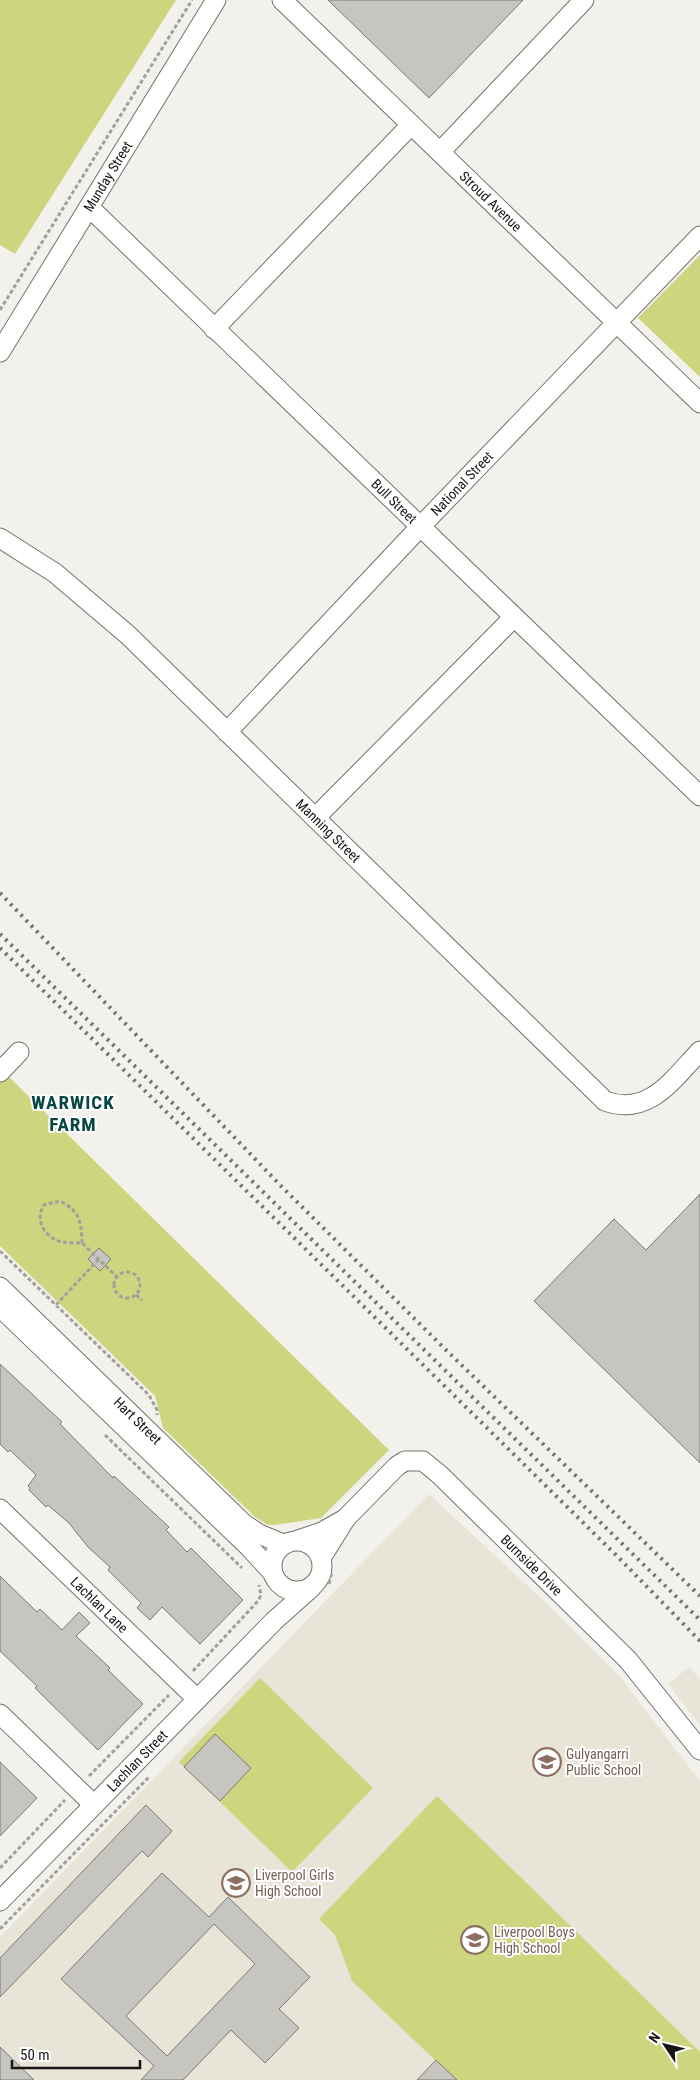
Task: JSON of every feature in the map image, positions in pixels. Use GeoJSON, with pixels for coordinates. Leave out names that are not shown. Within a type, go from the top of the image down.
{"type":"FeatureCollection","features":[{"type":"Feature","properties":{"kind":"street","name":"Munday Street"},"geometry":{"type":"LineString","coordinates":[[0,352],[216,0]]}},
{"type":"Feature","properties":{"kind":"street","name":"Stroud Avenue"},"geometry":{"type":"LineString","coordinates":[[282,0],[700,403]]}},
{"type":"Feature","properties":{"kind":"street"},"geometry":{"type":"LineString","coordinates":[[440,152],[584,0]]}},
{"type":"Feature","properties":{"kind":"street"},"geometry":{"type":"LineString","coordinates":[[214,329],[411,124]]}},
{"type":"Feature","properties":{"kind":"street","name":"Bull Street"},"geometry":{"type":"LineString","coordinates":[[89,207],[700,796]]}},
{"type":"Feature","properties":{"kind":"street","name":"National Street"},"geometry":{"type":"LineString","coordinates":[[227,732],[420,527],[700,236]]}},
{"type":"Feature","properties":{"kind":"street","name":"Manning Street"},"geometry":{"type":"LineString","coordinates":[[0,538],[55,574],[94,605],[227,732],[605,1101],[617,1105],[630,1106],[644,1103],[657,1094],[700,1051]]}},
{"type":"Feature","properties":{"kind":"street"},"geometry":{"type":"LineString","coordinates":[[315,818],[514,617]]}},
{"type":"Feature","properties":{"kind":"street"},"geometry":{"type":"LineString","coordinates":[[0,1072],[19,1052]]}},
{"type":"Feature","properties":{"kind":"street","name":"Hart Street"},"geometry":{"type":"LineString","coordinates":[[0,1287],[244,1524],[258,1534],[291,1542]]}},
{"type":"Feature","properties":{"kind":"street","name":"Hart Street"},"geometry":{"type":"LineString","coordinates":[[0,1307],[249,1546],[271,1580]]}},
{"type":"Feature","properties":{"kind":"street","name":"Burnside Drive"},"geometry":{"type":"LineString","coordinates":[[321,1558],[346,1518],[390,1472],[405,1461],[423,1461],[433,1468],[628,1660],[700,1750]]}},
{"type":"Feature","properties":{"kind":"street","name":"Lachlan Lane"},"geometry":{"type":"LineString","coordinates":[[0,1509],[197,1700]]}},
{"type":"Feature","properties":{"kind":"street","name":"Burnside Drive"},"geometry":{"type":"LineString","coordinates":[[291,1542],[322,1532],[346,1518]]}},
{"type":"Feature","properties":{"kind":"street"},"geometry":{"type":"LineString","coordinates":[[291,1542],[313,1546],[321,1558],[321,1574],[312,1586],[274,1621],[271,1580],[273,1556],[291,1542]]}},
{"type":"Feature","properties":{"kind":"street"},"geometry":{"type":"LineString","coordinates":[[271,1580],[296,1591],[312,1586]]}},
{"type":"Feature","properties":{"kind":"street","name":"Lachlan Street"},"geometry":{"type":"LineString","coordinates":[[0,1901],[274,1621]]}},
{"type":"Feature","properties":{"kind":"street"},"geometry":{"type":"LineString","coordinates":[[0,1714],[94,1805]]}},
{"type":"Feature","properties":{"kind":"path"},"geometry":{"type":"LineString","coordinates":[[0,310],[192,0]]}},
{"type":"Feature","properties":{"kind":"path"},"geometry":{"type":"LineString","coordinates":[[82,1243],[81,1221],[73,1209],[60,1200],[44,1205],[39,1217],[47,1233],[61,1242],[82,1243],[117,1277]]}},
{"type":"Feature","properties":{"kind":"path"},"geometry":{"type":"LineString","coordinates":[[0,1251],[149,1395],[157,1410],[157,1418]]}},
{"type":"Feature","properties":{"kind":"path"},"geometry":{"type":"LineString","coordinates":[[56,1305],[99,1259]]}},
{"type":"Feature","properties":{"kind":"path"},"geometry":{"type":"LineString","coordinates":[[124,1272],[136,1275],[139,1279],[140,1287],[136,1295],[128,1298],[120,1296],[114,1285],[117,1277],[124,1272]]}},
{"type":"Feature","properties":{"kind":"path"},"geometry":{"type":"LineString","coordinates":[[136,1295],[142,1300]]}},
{"type":"Feature","properties":{"kind":"path"},"geometry":{"type":"LineString","coordinates":[[104,1434],[244,1570]]}},
{"type":"Feature","properties":{"kind":"path","name":"Lachlan Street"},"geometry":{"type":"LineString","coordinates":[[0,1868],[180,1684],[258,1601],[262,1590],[271,1580]]}},
{"type":"Feature","properties":{"kind":"shaded area"},"geometry":{"type":"Polygon","coordinates":[[[429,1494],[546,1603],[620,1677],[700,1781],[700,2080],[0,2080],[0,1937],[429,1494]]]}},
{"type":"Feature","properties":{"kind":"shaded area"},"geometry":{"type":"Polygon","coordinates":[[[689,1667],[700,1679],[700,1725],[668,1684],[689,1667]]]}},
{"type":"Feature","properties":{"kind":"green space"},"geometry":{"type":"Polygon","coordinates":[[[0,0],[176,0],[15,254],[0,245],[0,0]]]}},
{"type":"Feature","properties":{"kind":"green space"},"geometry":{"type":"Polygon","coordinates":[[[700,255],[700,377],[638,318],[700,255]]]}},
{"type":"Feature","properties":{"kind":"green space"},"geometry":{"type":"Polygon","coordinates":[[[7,1075],[389,1450],[321,1518],[268,1525],[255,1517],[163,1428],[155,1396],[0,1246],[0,1083],[7,1075]]]}},
{"type":"Feature","properties":{"kind":"green space"},"geometry":{"type":"Polygon","coordinates":[[[260,1678],[373,1788],[292,1872],[179,1762],[260,1678]]]}},
{"type":"Feature","properties":{"kind":"green space","name":"Liverpool Boys High School"},"geometry":{"type":"Polygon","coordinates":[[[437,1796],[700,2052],[700,2080],[456,2080],[352,1981],[335,1935],[319,1919],[437,1796]]]}},
{"type":"Feature","properties":{"kind":"building"},"geometry":{"type":"Polygon","coordinates":[[[328,0],[523,0],[429,98],[328,0]]]}},
{"type":"Feature","properties":{"kind":"building"},"geometry":{"type":"Polygon","coordinates":[[[700,1194],[700,1463],[534,1301],[614,1219],[646,1250],[700,1194]]]}},
{"type":"Feature","properties":{"kind":"building"},"geometry":{"type":"Polygon","coordinates":[[[99,1248],[111,1259],[100,1271],[88,1259],[99,1248]]]}},
{"type":"Feature","properties":{"kind":"building"},"geometry":{"type":"Polygon","coordinates":[[[0,1364],[62,1422],[60,1424],[113,1478],[114,1476],[169,1527],[166,1530],[187,1552],[191,1548],[243,1600],[200,1644],[162,1607],[150,1620],[137,1608],[141,1603],[108,1570],[110,1567],[88,1547],[69,1523],[48,1505],[46,1507],[29,1490],[28,1486],[36,1475],[10,1450],[8,1452],[0,1444],[0,1364]]]}},
{"type":"Feature","properties":{"kind":"building"},"geometry":{"type":"Polygon","coordinates":[[[0,1576],[37,1612],[40,1609],[62,1630],[79,1612],[90,1623],[76,1636],[110,1668],[108,1670],[143,1704],[98,1750],[35,1688],[37,1686],[0,1651],[0,1576]]]}},
{"type":"Feature","properties":{"kind":"building"},"geometry":{"type":"Polygon","coordinates":[[[215,1734],[251,1768],[220,1801],[184,1767],[215,1734]]]}},
{"type":"Feature","properties":{"kind":"building"},"geometry":{"type":"Polygon","coordinates":[[[0,1762],[37,1798],[0,1836],[0,1762]]]}},
{"type":"Feature","properties":{"kind":"building"},"geometry":{"type":"Polygon","coordinates":[[[146,1805],[172,1831],[148,1857],[142,1851],[0,1997],[0,1958],[146,1805]]]}},
{"type":"Feature","properties":{"kind":"building"},"geometry":{"type":"Polygon","coordinates":[[[162,1873],[209,1917],[228,1897],[310,1977],[279,2009],[299,2028],[265,2063],[231,2030],[183,2080],[141,2080],[154,2066],[61,1979],[162,1873]],[[214,1924],[126,2016],[167,2056],[255,1964],[214,1924]]]}},
{"type":"Feature","properties":{"kind":"building"},"geometry":{"type":"Polygon","coordinates":[[[0,2047],[34,2080],[0,2080],[0,2047]]]}},
{"type":"Feature","properties":{"kind":"building"},"geometry":{"type":"Polygon","coordinates":[[[436,2060],[457,2080],[417,2080],[436,2060]]]}},
{"type":"Feature","properties":{"kind":"railway"},"geometry":{"type":"LineString","coordinates":[[0,893],[281,1186],[446,1350],[700,1596]]}},
{"type":"Feature","properties":{"kind":"railway"},"geometry":{"type":"LineString","coordinates":[[0,934],[700,1620]]}},
{"type":"Feature","properties":{"kind":"railway"},"geometry":{"type":"LineString","coordinates":[[0,948],[617,1556],[700,1641]]}},
{"type":"Feature","properties":{"kind":"place","name":"Gulyangarri Public School"},"geometry":{"type":"Point","coordinates":[547,1762]}},
{"type":"Feature","properties":{"kind":"place","name":"Liverpool Girls High School"},"geometry":{"type":"Point","coordinates":[236,1883]}},
{"type":"Feature","properties":{"kind":"place","name":"Liverpool Boys High School"},"geometry":{"type":"Point","coordinates":[475,1940]}},
{"type":"Feature","properties":{"kind":"district","name":"WARWICK FARM"},"geometry":{"type":"Point","coordinates":[73,1113]}}]}
